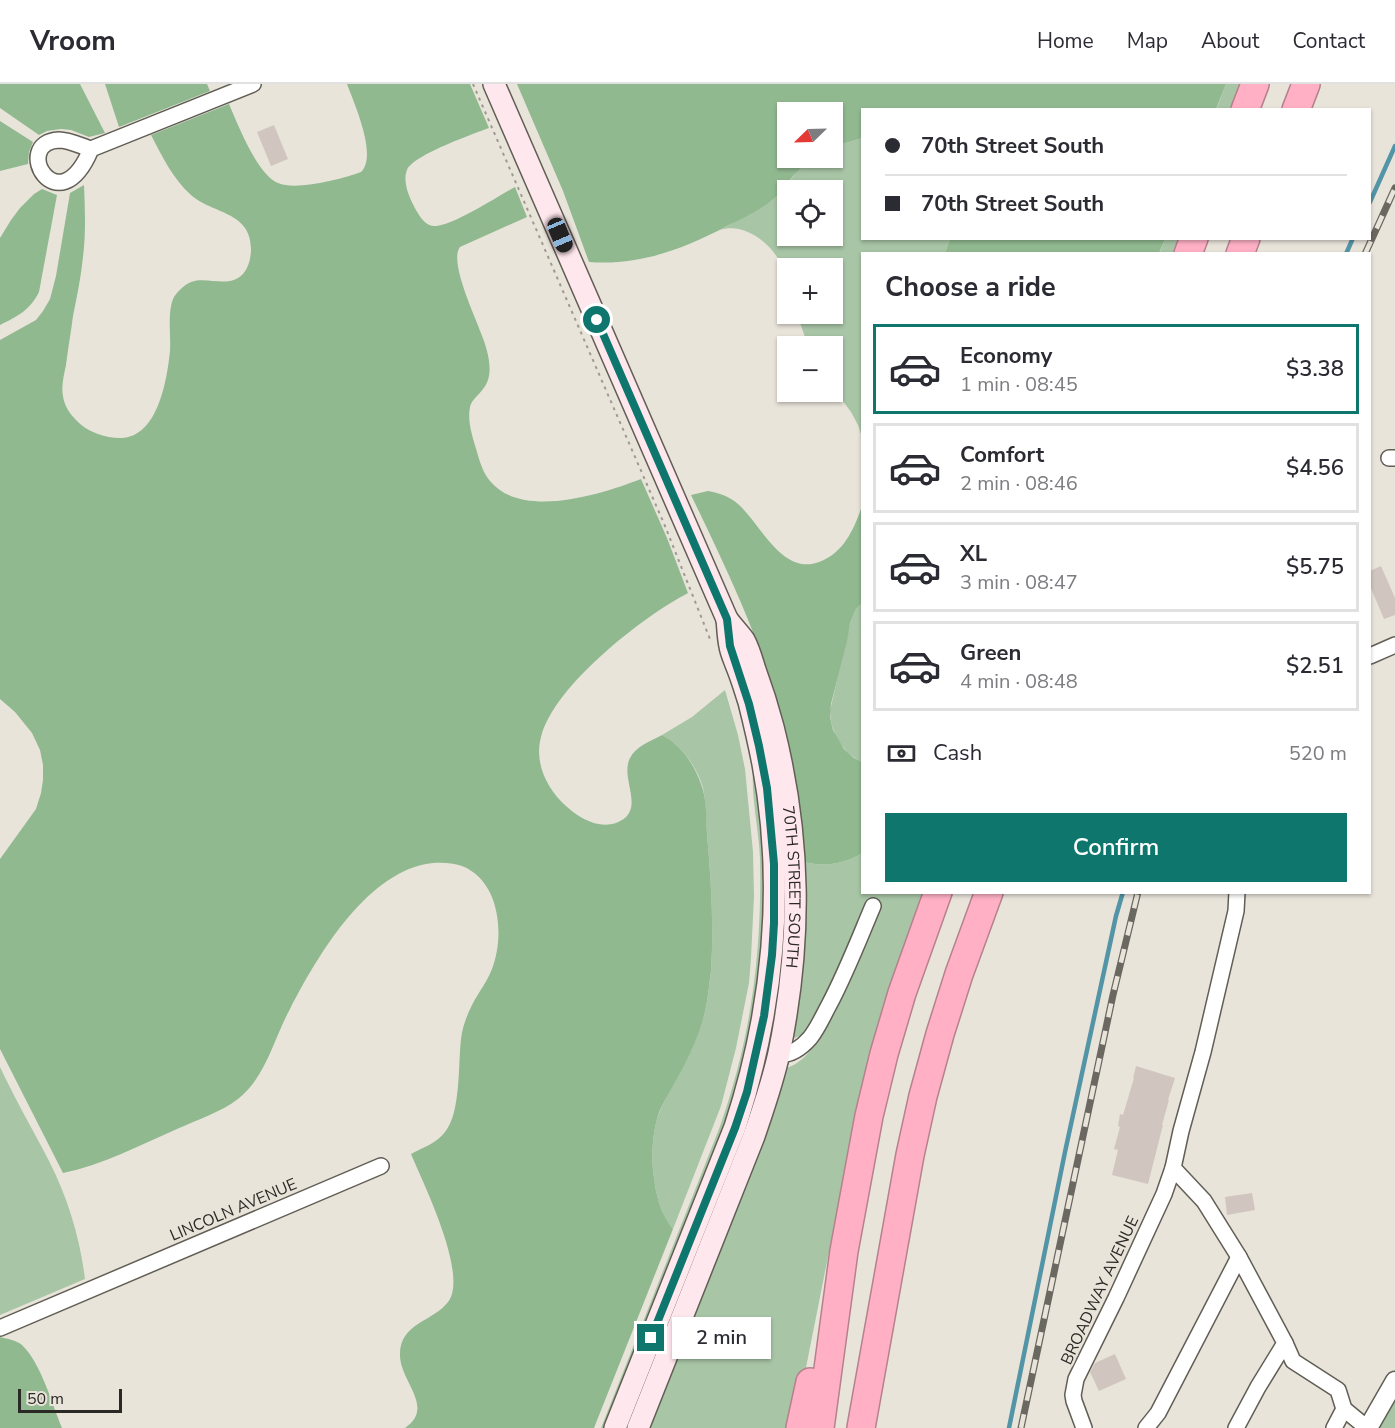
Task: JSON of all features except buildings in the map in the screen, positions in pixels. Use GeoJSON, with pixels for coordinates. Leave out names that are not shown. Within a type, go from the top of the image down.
{"type":"FeatureCollection","features":[{"type":"Feature","properties":{"kind":"highway"},"geometry":{"type":"LineString","coordinates":[[1246,108],[1255,84]]}},
{"type":"Feature","properties":{"kind":"highway"},"geometry":{"type":"LineString","coordinates":[[1297,108],[1306,84]]}},
{"type":"Feature","properties":{"kind":"highway"},"geometry":{"type":"LineString","coordinates":[[820,1428],[844,1251],[869,1116],[902,993],[937,894]]}},
{"type":"Feature","properties":{"kind":"highway"},"geometry":{"type":"LineString","coordinates":[[861,1428],[910,1155],[923,1096],[959,974],[988,894]]}},
{"type":"Feature","properties":{"kind":"highway"},"geometry":{"type":"LineString","coordinates":[[879,1428],[910,1155]]}},
{"type":"Feature","properties":{"kind":"highway"},"geometry":{"type":"LineString","coordinates":[[800,1428],[824,1309],[844,1251]]}},
{"type":"Feature","properties":{"kind":"main road","name":"70TH STREET SOUTH"},"geometry":{"type":"LineString","coordinates":[[494,84],[727,619],[744,640],[764,698],[782,768],[792,832],[795,860],[795,926],[789,989],[778,1054],[754,1136],[638,1428]]}},
{"type":"Feature","properties":{"kind":"main road","name":"70TH STREET SOUTH"},"geometry":{"type":"LineString","coordinates":[[615,1428],[735,1128],[757,1050],[768,987],[772,955],[774,892],[769,806],[754,722],[730,646],[727,619]]}},
{"type":"Feature","properties":{"kind":"street"},"geometry":{"type":"LineString","coordinates":[[91,149],[253,84]]}},
{"type":"Feature","properties":{"kind":"street"},"geometry":{"type":"LineString","coordinates":[[1371,656],[1395,645]]}},
{"type":"Feature","properties":{"kind":"street","name":"BROADWAY AVENUE"},"geometry":{"type":"LineString","coordinates":[[1084,1428],[1073,1395],[1076,1379],[1121,1288],[1164,1194],[1173,1168],[1236,911],[1237,894]]}},
{"type":"Feature","properties":{"kind":"street"},"geometry":{"type":"LineString","coordinates":[[778,1054],[784,1055],[797,1050],[814,1032],[836,991],[873,906]]}},
{"type":"Feature","properties":{"kind":"street","name":"LINCOLN AVENUE"},"geometry":{"type":"LineString","coordinates":[[0,1328],[381,1166]]}},
{"type":"Feature","properties":{"kind":"street"},"geometry":{"type":"LineString","coordinates":[[1173,1168],[1204,1201],[1239,1257],[1293,1361],[1338,1390],[1344,1409],[1368,1428],[1395,1381]]}},
{"type":"Feature","properties":{"kind":"street"},"geometry":{"type":"LineString","coordinates":[[1146,1428],[1158,1413],[1239,1257]]}},
{"type":"Feature","properties":{"kind":"street"},"geometry":{"type":"LineString","coordinates":[[1236,1428],[1285,1343]]}},
{"type":"Feature","properties":{"kind":"street"},"geometry":{"type":"LineString","coordinates":[[1334,1428],[1344,1409]]}},
{"type":"Feature","properties":{"kind":"path"},"geometry":{"type":"LineString","coordinates":[[473,84],[660,515],[714,647]]}},
{"type":"Feature","properties":{"kind":"green space"},"geometry":{"type":"Polygon","coordinates":[[[0,84],[80,84],[105,133],[89,137],[61,129],[39,135],[0,108],[0,84]]]}},
{"type":"Feature","properties":{"kind":"green space"},"geometry":{"type":"Polygon","coordinates":[[[105,84],[207,84],[210,91],[119,127],[105,84]]]}},
{"type":"Feature","properties":{"kind":"green space"},"geometry":{"type":"Polygon","coordinates":[[[347,84],[470,84],[489,128],[420,158],[407,170],[405,180],[411,201],[418,213],[432,226],[464,216],[515,187],[527,217],[460,247],[457,255],[465,292],[489,359],[486,384],[472,402],[469,413],[482,467],[490,481],[504,493],[522,499],[542,501],[585,497],[641,479],[688,593],[647,618],[581,675],[549,717],[539,747],[541,766],[553,792],[571,810],[583,818],[602,825],[616,823],[625,818],[630,811],[632,803],[628,766],[630,758],[640,747],[662,735],[675,744],[691,762],[703,790],[706,809],[712,919],[711,971],[707,999],[695,1043],[660,1110],[653,1141],[652,1163],[656,1191],[662,1211],[673,1229],[594,1428],[405,1428],[414,1420],[417,1402],[401,1364],[401,1344],[411,1329],[448,1302],[453,1289],[449,1251],[434,1206],[411,1154],[438,1139],[450,1124],[458,1088],[462,1030],[470,1009],[492,969],[498,941],[496,910],[492,896],[475,873],[462,866],[430,863],[403,872],[382,884],[345,922],[314,966],[290,1009],[263,1069],[248,1090],[217,1112],[107,1160],[63,1173],[0,1049],[0,859],[36,809],[41,793],[43,765],[40,750],[32,733],[15,712],[0,699],[0,340],[36,320],[50,299],[70,193],[84,185],[84,248],[63,380],[64,399],[76,420],[97,434],[121,438],[134,435],[144,428],[152,418],[163,391],[170,351],[171,309],[174,297],[181,288],[191,282],[204,280],[225,282],[237,278],[247,268],[251,249],[245,227],[238,220],[200,201],[185,189],[168,167],[151,135],[229,104],[256,160],[270,178],[278,183],[296,186],[343,178],[361,172],[366,164],[367,154],[363,129],[347,84]]]}},
{"type":"Feature","properties":{"kind":"green space"},"geometry":{"type":"Polygon","coordinates":[[[517,84],[1226,84],[1216,108],[861,108],[861,138],[843,144],[843,102],[777,102],[777,168],[801,168],[790,180],[777,180],[775,198],[744,218],[678,249],[626,261],[589,262],[563,191],[517,84]]]}},
{"type":"Feature","properties":{"kind":"green space"},"geometry":{"type":"Polygon","coordinates":[[[1226,84],[1240,84],[1230,108],[1217,108],[1226,84]]]}},
{"type":"Feature","properties":{"kind":"green space"},"geometry":{"type":"Polygon","coordinates":[[[0,121],[33,142],[28,164],[0,171],[0,121]]]}},
{"type":"Feature","properties":{"kind":"green space"},"geometry":{"type":"Polygon","coordinates":[[[861,138],[861,240],[950,240],[945,252],[861,252],[861,434],[851,412],[843,401],[843,336],[805,336],[800,324],[843,324],[843,258],[778,258],[766,244],[752,234],[728,228],[720,230],[777,196],[777,246],[843,246],[843,180],[790,180],[801,168],[843,168],[843,144],[861,138]]]}},
{"type":"Feature","properties":{"kind":"green space"},"geometry":{"type":"Polygon","coordinates":[[[42,189],[57,195],[39,292],[23,312],[0,325],[0,238],[20,208],[42,189]]]}},
{"type":"Feature","properties":{"kind":"green space"},"geometry":{"type":"Polygon","coordinates":[[[949,240],[1165,240],[1159,252],[945,252],[949,240]]]}},
{"type":"Feature","properties":{"kind":"green space"},"geometry":{"type":"Polygon","coordinates":[[[1165,240],[1179,240],[1173,252],[1160,252],[1165,240]]]}},
{"type":"Feature","properties":{"kind":"green space"},"geometry":{"type":"Polygon","coordinates":[[[708,491],[724,495],[735,501],[783,555],[794,562],[806,564],[819,562],[835,553],[847,539],[861,508],[861,604],[856,609],[850,623],[830,717],[833,730],[844,749],[861,762],[861,854],[849,860],[827,864],[804,862],[793,770],[770,679],[743,608],[691,495],[708,491]]]}},
{"type":"Feature","properties":{"kind":"green space"},"geometry":{"type":"Polygon","coordinates":[[[861,604],[861,761],[849,753],[839,741],[832,726],[830,711],[850,623],[856,609],[861,604]]]}},
{"type":"Feature","properties":{"kind":"green space"},"geometry":{"type":"Polygon","coordinates":[[[725,690],[745,769],[753,852],[754,896],[749,983],[721,1106],[673,1229],[662,1211],[656,1191],[652,1148],[657,1119],[691,1050],[704,1016],[711,971],[712,919],[703,788],[688,758],[662,735],[692,717],[725,690]]]}},
{"type":"Feature","properties":{"kind":"green space"},"geometry":{"type":"Polygon","coordinates":[[[753,768],[763,840],[765,912],[758,993],[734,1102],[606,1428],[601,1428],[719,1129],[747,1029],[756,962],[760,894],[760,859],[753,768]]]}},
{"type":"Feature","properties":{"kind":"green space"},"geometry":{"type":"Polygon","coordinates":[[[861,854],[861,894],[922,894],[884,1007],[864,1079],[794,1428],[647,1428],[783,1069],[795,1064],[813,1046],[820,1034],[828,1007],[835,981],[807,1031],[795,1038],[792,1036],[805,893],[804,862],[834,864],[861,854]]]}},
{"type":"Feature","properties":{"kind":"green space"},"geometry":{"type":"Polygon","coordinates":[[[0,1067],[62,1189],[80,1248],[85,1279],[0,1315],[0,1067]]]}},
{"type":"Feature","properties":{"kind":"green space"},"geometry":{"type":"Polygon","coordinates":[[[0,1337],[17,1342],[29,1353],[40,1373],[62,1428],[0,1428],[0,1337]]]}},
{"type":"Feature","properties":{"kind":"green space"},"geometry":{"type":"Polygon","coordinates":[[[1395,1397],[1395,1428],[1374,1428],[1395,1397]]]}},
{"type":"Feature","properties":{"kind":"waterway"},"geometry":{"type":"LineString","coordinates":[[1371,200],[1395,146]]}},
{"type":"Feature","properties":{"kind":"waterway"},"geometry":{"type":"LineString","coordinates":[[1347,252],[1352,240]]}},
{"type":"Feature","properties":{"kind":"waterway"},"geometry":{"type":"LineString","coordinates":[[1009,1428],[1065,1152],[1122,894]]}},
{"type":"Feature","properties":{"kind":"railway"},"geometry":{"type":"LineString","coordinates":[[1366,252],[1395,188]]}},
{"type":"Feature","properties":{"kind":"railway"},"geometry":{"type":"LineString","coordinates":[[1021,1428],[1113,995],[1138,894]]}},
{"type":"Feature","properties":{"kind":"route"},"geometry":{"type":"LineString","coordinates":[[597,320],[727,619],[730,646],[749,704],[759,746],[769,806],[774,864],[772,955],[764,1016],[747,1092],[735,1128],[651,1338]]}}]}
